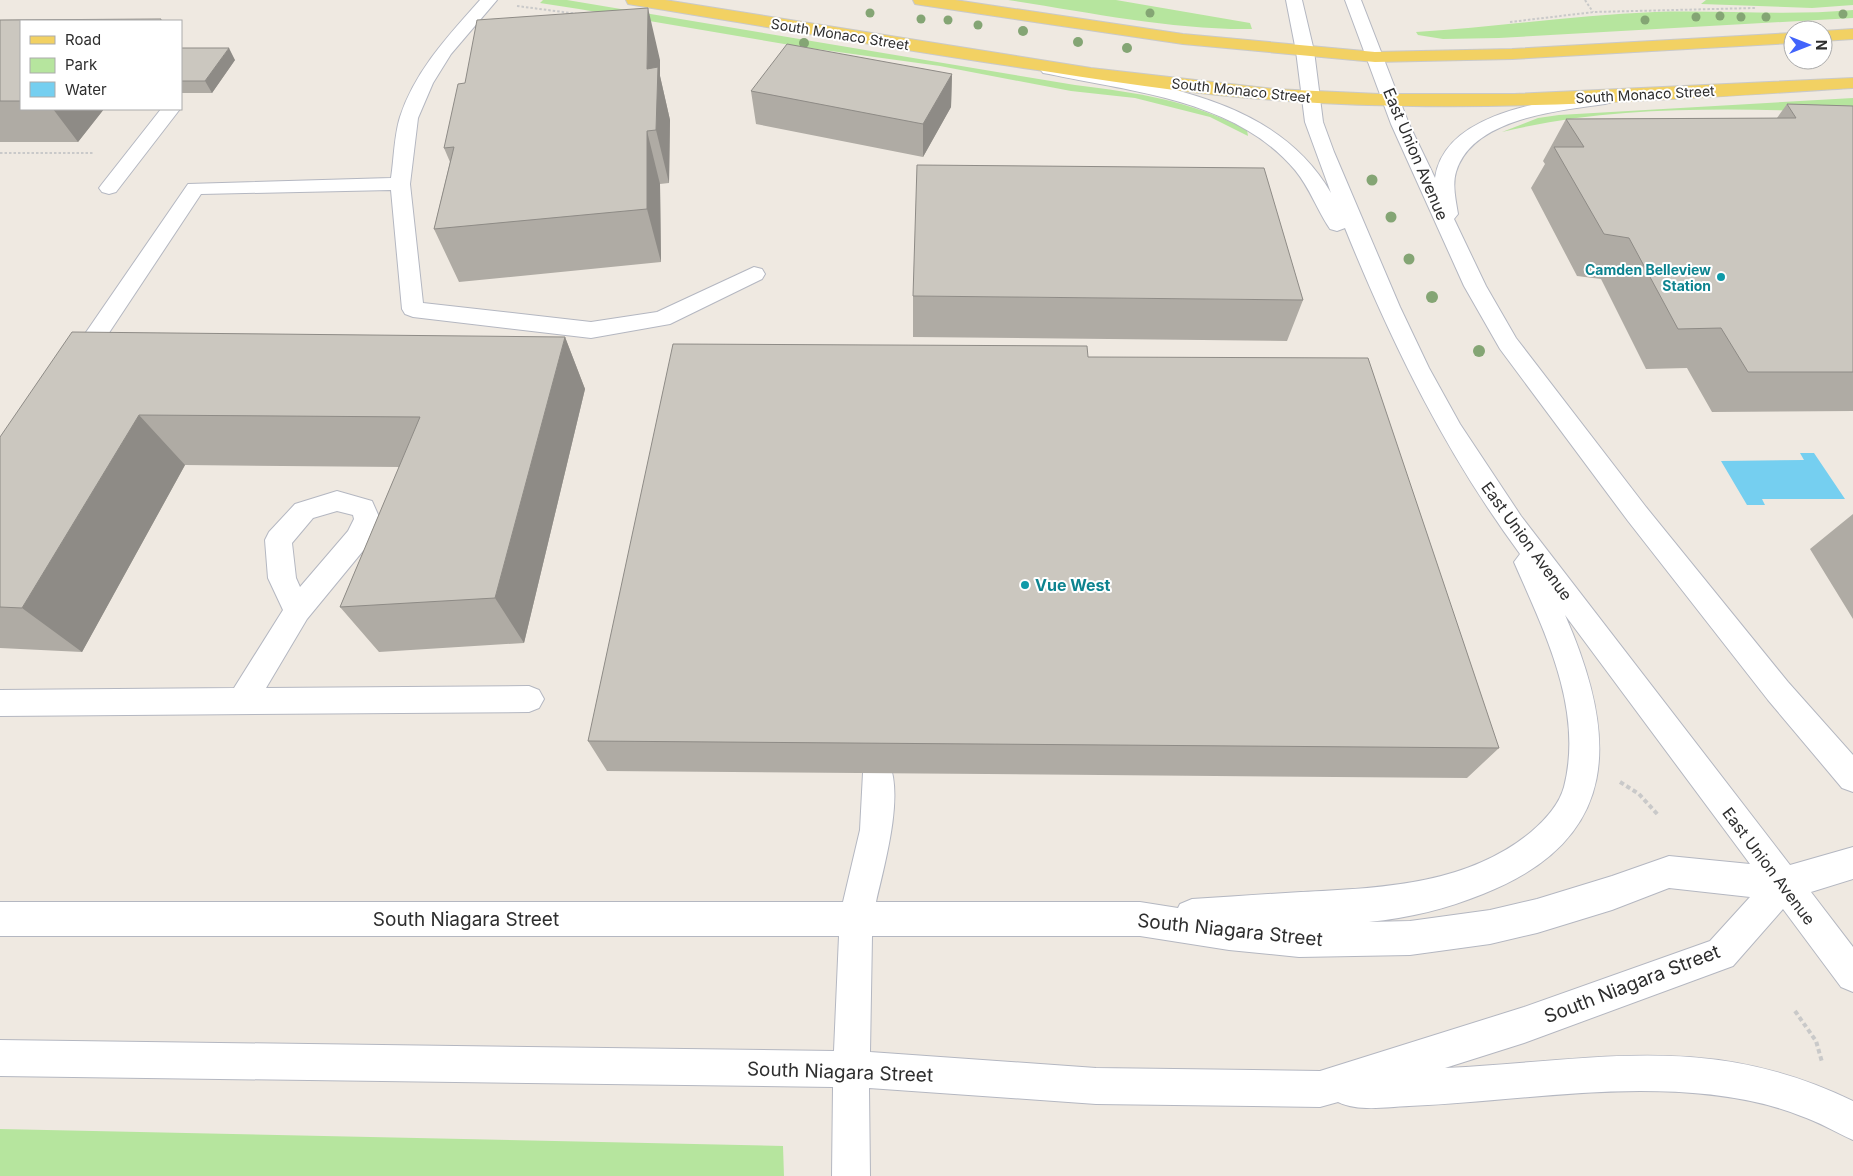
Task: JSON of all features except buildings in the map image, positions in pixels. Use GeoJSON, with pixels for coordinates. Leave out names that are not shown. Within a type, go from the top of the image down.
{"type":"FeatureCollection","features":[{"type":"Feature","properties":{"kind":"main road","name":"South Monaco Street"},"geometry":{"type":"LineString","coordinates":[[634,0],[1031,64],[1190,86],[1311,97],[1392,99],[1612,97],[1853,83]]}},
{"type":"Feature","properties":{"kind":"main road"},"geometry":{"type":"LineString","coordinates":[[921,0],[1183,39],[1375,57],[1512,54],[1783,39]]}},
{"type":"Feature","properties":{"kind":"main road"},"geometry":{"type":"LineString","coordinates":[[1833,35],[1853,34]]}},
{"type":"Feature","properties":{"kind":"street"},"geometry":{"type":"LineString","coordinates":[[489,0],[444,51],[424,83],[409,118],[400,184],[413,309],[591,330],[662,318],[754,274]]}},
{"type":"Feature","properties":{"kind":"street","name":"East Union Avenue"},"geometry":{"type":"LineString","coordinates":[[1294,0],[1305,51],[1314,122],[1324,152],[1413,358],[1463,449],[1512,523],[1853,975]]}},
{"type":"Feature","properties":{"kind":"street","name":"East Union Avenue"},"geometry":{"type":"LineString","coordinates":[[1353,0],[1400,124],[1475,286],[1508,343],[1636,514],[1778,691],[1853,778]]}},
{"type":"Feature","properties":{"kind":"street"},"geometry":{"type":"LineString","coordinates":[[1031,64],[1184,98],[1227,113],[1266,133],[1294,156],[1316,184],[1413,358]]}},
{"type":"Feature","properties":{"kind":"street"},"geometry":{"type":"LineString","coordinates":[[1456,247],[1445,186],[1448,166],[1461,145],[1487,127],[1510,118],[1559,106],[1612,97]]}},
{"type":"Feature","properties":{"kind":"street"},"geometry":{"type":"LineString","coordinates":[[109,188],[170,110]]}},
{"type":"Feature","properties":{"kind":"street"},"geometry":{"type":"LineString","coordinates":[[63,384],[195,188],[400,184]]}},
{"type":"Feature","properties":{"kind":"street"},"geometry":{"type":"LineString","coordinates":[[1140,919],[1378,904],[1417,898],[1458,888],[1486,877],[1538,846],[1553,832],[1566,817],[1576,797],[1581,776],[1582,738],[1580,704],[1562,642],[1512,523]]}},
{"type":"Feature","properties":{"kind":"street"},"geometry":{"type":"LineString","coordinates":[[242,701],[297,612]]}},
{"type":"Feature","properties":{"kind":"street"},"geometry":{"type":"LineString","coordinates":[[0,703],[529,699]]}},
{"type":"Feature","properties":{"kind":"street"},"geometry":{"type":"LineString","coordinates":[[851,1176],[850,1069],[856,919],[876,830],[878,773]]}},
{"type":"Feature","properties":{"kind":"street"},"geometry":{"type":"LineString","coordinates":[[1783,884],[1853,863]]}},
{"type":"Feature","properties":{"kind":"street","name":"South Niagara Street"},"geometry":{"type":"LineString","coordinates":[[0,919],[1140,919],[1228,933],[1299,940],[1381,939],[1445,935],[1490,927],[1612,893],[1669,872],[1783,884]]}},
{"type":"Feature","properties":{"kind":"street","name":"South Niagara Street"},"geometry":{"type":"LineString","coordinates":[[0,1058],[850,1069],[1096,1086],[1320,1089],[1524,1025],[1721,954],[1783,884]]}},
{"type":"Feature","properties":{"kind":"street"},"geometry":{"type":"LineString","coordinates":[[1320,1089],[1428,1087],[1609,1073],[1682,1072],[1721,1076],[1763,1085],[1797,1095],[1853,1121]]}},
{"type":"Feature","properties":{"kind":"path"},"geometry":{"type":"LineString","coordinates":[[1585,0],[1594,12]]}},
{"type":"Feature","properties":{"kind":"path"},"geometry":{"type":"LineString","coordinates":[[1508,22],[1594,12],[1651,9],[1758,8]]}},
{"type":"Feature","properties":{"kind":"path"},"geometry":{"type":"LineString","coordinates":[[0,153],[103,153]]}},
{"type":"Feature","properties":{"kind":"path"},"geometry":{"type":"LineString","coordinates":[[1615,779],[1639,794],[1659,816]]}},
{"type":"Feature","properties":{"kind":"path"},"geometry":{"type":"LineString","coordinates":[[1795,1011],[1817,1041],[1822,1054],[1822,1068]]}},
{"type":"Feature","properties":{"kind":"green space"},"geometry":{"type":"Polygon","coordinates":[[[543,0],[567,0],[1163,99],[1205,111],[1226,120],[1247,130],[1248,136],[1210,117],[1135,98],[1071,91],[940,66],[802,47],[540,3],[543,0]]]}},
{"type":"Feature","properties":{"kind":"green space"},"geometry":{"type":"Polygon","coordinates":[[[1008,0],[1116,0],[1250,23],[1252,29],[1191,27],[1099,15],[1008,0]]]}},
{"type":"Feature","properties":{"kind":"green space"},"geometry":{"type":"Polygon","coordinates":[[[1706,0],[1853,0],[1853,5],[1812,8],[1701,4],[1706,0]]]}},
{"type":"Feature","properties":{"kind":"green space"},"geometry":{"type":"Polygon","coordinates":[[[1853,10],[1853,18],[1783,20],[1783,22],[1499,38],[1443,39],[1418,35],[1416,32],[1655,12],[1829,12],[1853,10]]]}},
{"type":"Feature","properties":{"kind":"green space"},"geometry":{"type":"Polygon","coordinates":[[[1853,98],[1853,112],[1677,110],[1589,117],[1545,123],[1502,132],[1538,118],[1559,115],[1853,98]]]}},
{"type":"Feature","properties":{"kind":"green space"},"geometry":{"type":"Polygon","coordinates":[[[0,1129],[783,1146],[784,1176],[0,1176],[0,1129]]]}},
{"type":"Feature","properties":{"kind":"water"},"geometry":{"type":"Polygon","coordinates":[[[1800,453],[1814,453],[1845,499],[1762,499],[1765,505],[1747,505],[1721,461],[1804,460],[1800,453]]]}},
{"type":"Feature","properties":{"kind":"place","name":"Camden Belleview Station"},"geometry":{"type":"Point","coordinates":[1721,277]}},
{"type":"Feature","properties":{"kind":"place","name":"Vue West"},"geometry":{"type":"Point","coordinates":[1025,585]}}]}
